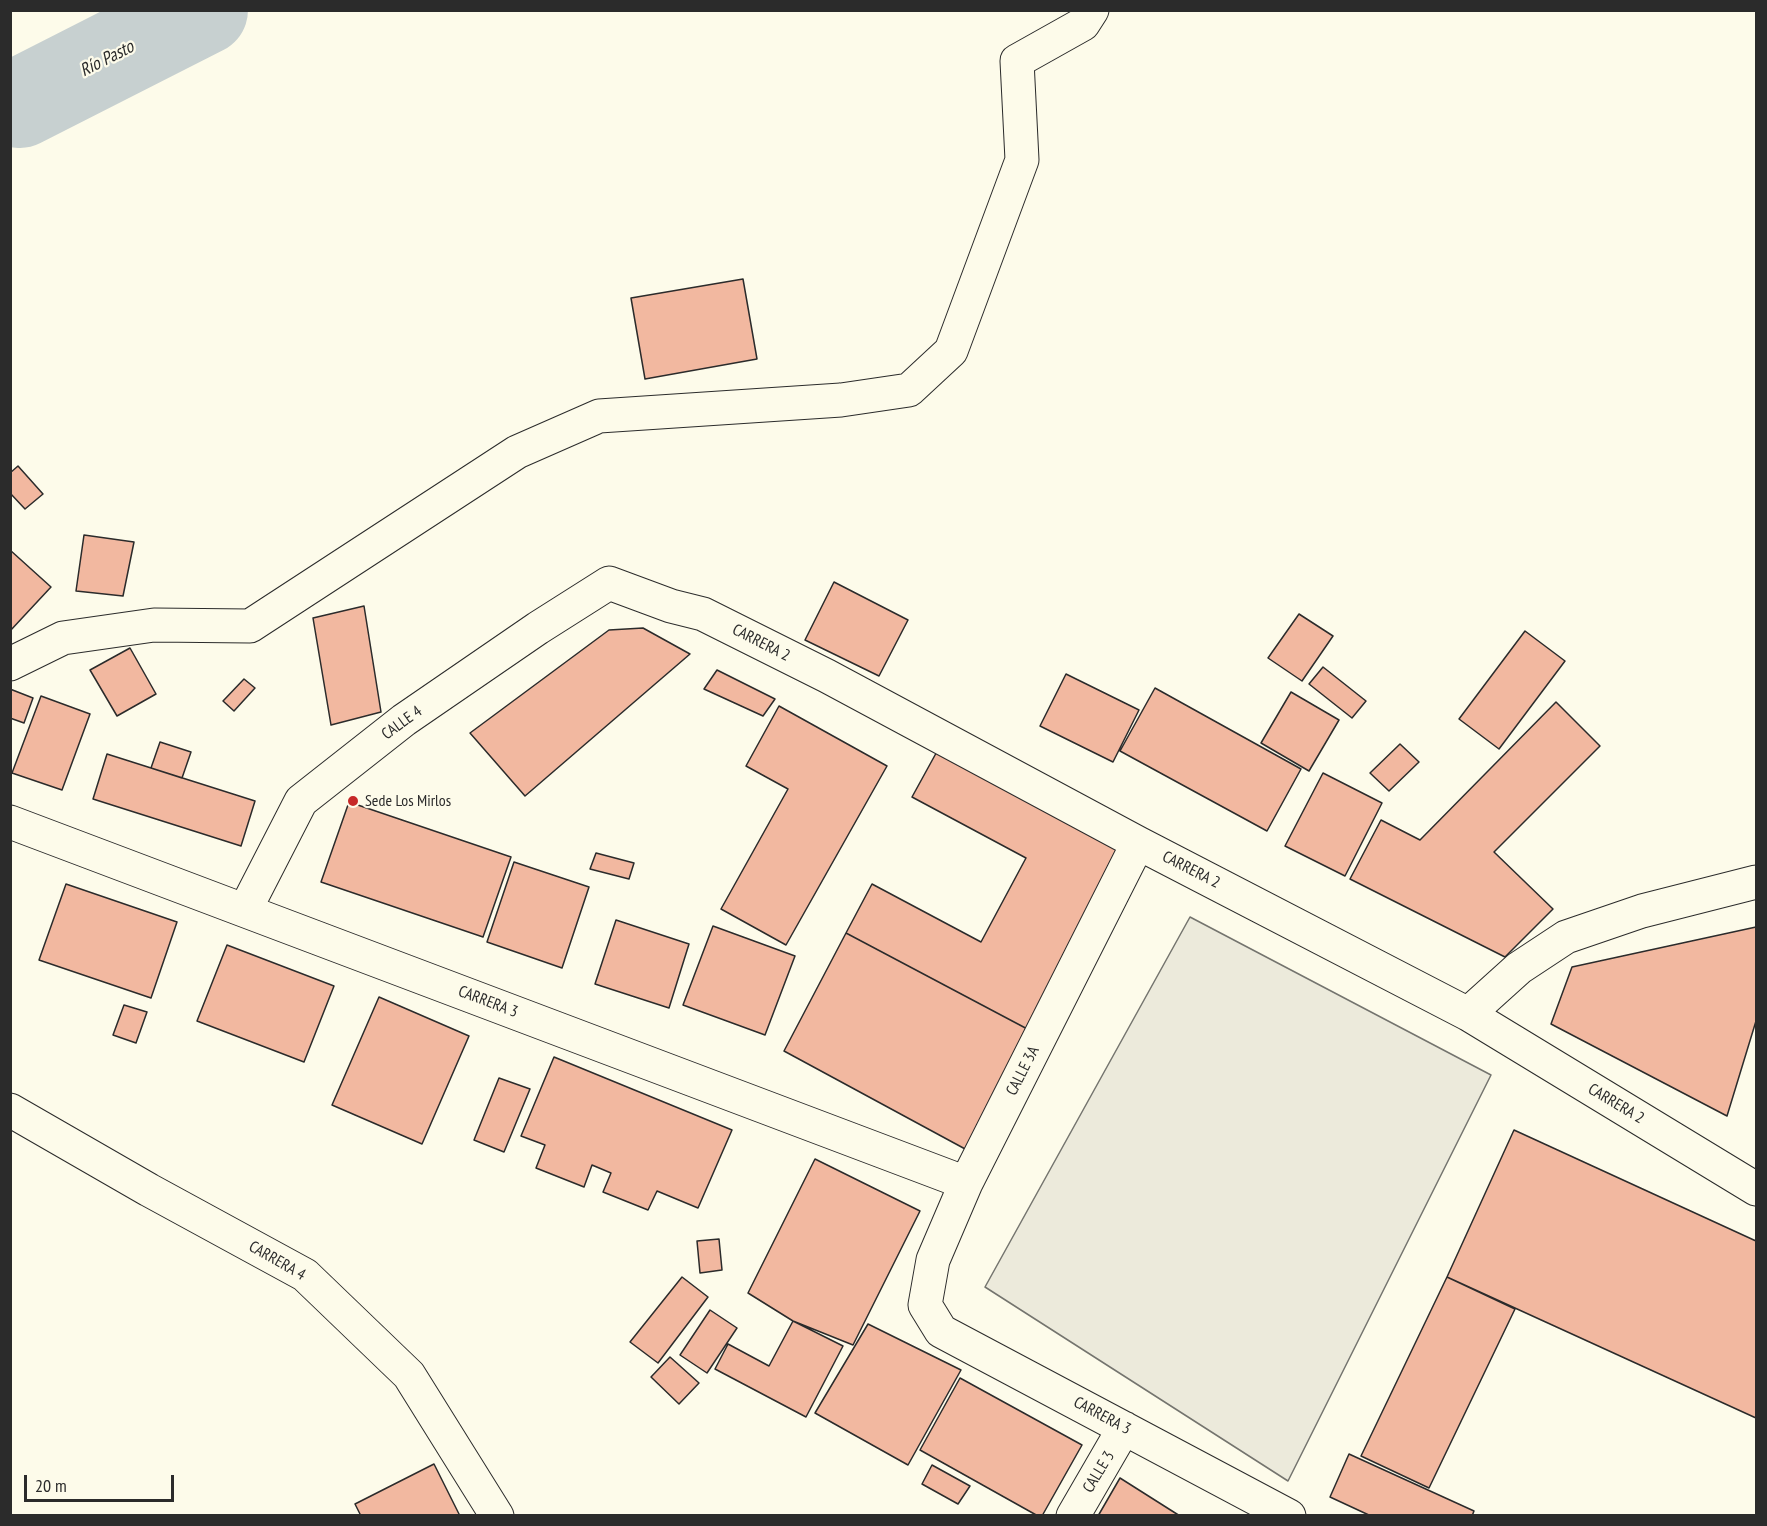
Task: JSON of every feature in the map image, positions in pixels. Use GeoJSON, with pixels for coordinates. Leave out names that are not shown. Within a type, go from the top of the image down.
{"type":"FeatureCollection","features":[{"type":"Feature","properties":{"kind":"street"},"geometry":{"type":"LineString","coordinates":[[10,664],[63,638],[154,625],[250,626],[517,452],[599,416],[841,400],[909,390],[951,351],[1022,160],[1017,61],[1083,24],[1092,10]]}},
{"type":"Feature","properties":{"kind":"street","name":"CARRERA 2"},"geometry":{"type":"LineString","coordinates":[[609,583],[672,606],[703,614],[827,676],[1138,843],[1468,1014],[1756,1189]]}},
{"type":"Feature","properties":{"kind":"street","name":"CALLE 4"},"geometry":{"type":"LineString","coordinates":[[245,910],[301,801],[404,720],[538,628],[609,583]]}},
{"type":"Feature","properties":{"kind":"street","name":"CARRERA 3"},"geometry":{"type":"LineString","coordinates":[[10,822],[966,1183]]}},
{"type":"Feature","properties":{"kind":"street","name":"CALLE 3A"},"geometry":{"type":"LineString","coordinates":[[925,1305],[933,1260],[966,1183],[1138,843]]}},
{"type":"Feature","properties":{"kind":"street"},"geometry":{"type":"LineString","coordinates":[[1468,1014],[1519,968],[1566,937],[1642,911],[1756,882]]}},
{"type":"Feature","properties":{"kind":"street","name":"CARRERA 4"},"geometry":{"type":"LineString","coordinates":[[10,1110],[149,1190],[305,1275],[409,1375],[497,1515]]}},
{"type":"Feature","properties":{"kind":"street","name":"CARRERA 3"},"geometry":{"type":"LineString","coordinates":[[925,1305],[941,1330],[1289,1515]]}},
{"type":"Feature","properties":{"kind":"street","name":"CALLE 3"},"geometry":{"type":"LineString","coordinates":[[1073,1515],[1125,1428]]}},
{"type":"Feature","properties":{"kind":"shaded area"},"geometry":{"type":"Polygon","coordinates":[[[1190,917],[1491,1075],[1288,1481],[985,1287],[1190,917]]]}},
{"type":"Feature","properties":{"kind":"building"},"geometry":{"type":"Polygon","coordinates":[[[743,279],[757,359],[645,379],[631,298],[743,279]]]}},
{"type":"Feature","properties":{"kind":"building"},"geometry":{"type":"Polygon","coordinates":[[[18,466],[43,494],[25,509],[10,493],[10,473],[18,466]]]}},
{"type":"Feature","properties":{"kind":"building"},"geometry":{"type":"Polygon","coordinates":[[[84,535],[134,542],[123,596],[76,591],[84,535]]]}},
{"type":"Feature","properties":{"kind":"building"},"geometry":{"type":"Polygon","coordinates":[[[10,550],[51,587],[10,631],[10,550]]]}},
{"type":"Feature","properties":{"kind":"building"},"geometry":{"type":"Polygon","coordinates":[[[834,582],[908,620],[879,676],[805,640],[834,582]]]}},
{"type":"Feature","properties":{"kind":"building"},"geometry":{"type":"Polygon","coordinates":[[[364,606],[381,712],[331,725],[313,618],[364,606]]]}},
{"type":"Feature","properties":{"kind":"building"},"geometry":{"type":"Polygon","coordinates":[[[1299,614],[1333,636],[1302,681],[1268,658],[1299,614]]]}},
{"type":"Feature","properties":{"kind":"building"},"geometry":{"type":"Polygon","coordinates":[[[643,628],[690,654],[525,796],[470,733],[609,630],[643,628]]]}},
{"type":"Feature","properties":{"kind":"building"},"geometry":{"type":"Polygon","coordinates":[[[1525,631],[1565,661],[1499,749],[1459,719],[1525,631]]]}},
{"type":"Feature","properties":{"kind":"building"},"geometry":{"type":"Polygon","coordinates":[[[130,648],[156,694],[117,716],[90,670],[130,648]]]}},
{"type":"Feature","properties":{"kind":"building"},"geometry":{"type":"Polygon","coordinates":[[[1323,667],[1366,701],[1352,718],[1309,684],[1323,667]]]}},
{"type":"Feature","properties":{"kind":"building"},"geometry":{"type":"Polygon","coordinates":[[[717,670],[775,699],[763,716],[704,689],[717,670]]]}},
{"type":"Feature","properties":{"kind":"building"},"geometry":{"type":"Polygon","coordinates":[[[1066,674],[1139,710],[1113,762],[1040,726],[1066,674]]]}},
{"type":"Feature","properties":{"kind":"building"},"geometry":{"type":"Polygon","coordinates":[[[244,679],[255,688],[234,711],[223,701],[244,679]]]}},
{"type":"Feature","properties":{"kind":"building"},"geometry":{"type":"Polygon","coordinates":[[[1155,688],[1301,769],[1267,831],[1120,751],[1155,688]]]}},
{"type":"Feature","properties":{"kind":"building"},"geometry":{"type":"Polygon","coordinates":[[[10,689],[33,698],[24,723],[10,718],[10,689]]]}},
{"type":"Feature","properties":{"kind":"building"},"geometry":{"type":"Polygon","coordinates":[[[1291,692],[1339,720],[1309,771],[1261,743],[1291,692]]]}},
{"type":"Feature","properties":{"kind":"building"},"geometry":{"type":"Polygon","coordinates":[[[41,696],[90,714],[62,790],[12,773],[41,696]]]}},
{"type":"Feature","properties":{"kind":"building"},"geometry":{"type":"Polygon","coordinates":[[[1556,702],[1600,746],[1494,852],[1553,909],[1505,957],[1350,879],[1381,820],[1420,840],[1556,702]]]}},
{"type":"Feature","properties":{"kind":"building"},"geometry":{"type":"Polygon","coordinates":[[[779,706],[887,766],[786,945],[721,909],[788,789],[746,766],[779,706]]]}},
{"type":"Feature","properties":{"kind":"building"},"geometry":{"type":"Polygon","coordinates":[[[160,742],[191,752],[182,778],[151,768],[160,742]]]}},
{"type":"Feature","properties":{"kind":"building"},"geometry":{"type":"Polygon","coordinates":[[[1400,744],[1419,762],[1389,791],[1370,773],[1400,744]]]}},
{"type":"Feature","properties":{"kind":"building"},"geometry":{"type":"Polygon","coordinates":[[[940,746],[1132,848],[1033,1032],[846,933],[872,884],[981,942],[1026,858],[912,797],[940,746]]]}},
{"type":"Feature","properties":{"kind":"building"},"geometry":{"type":"Polygon","coordinates":[[[107,754],[255,801],[241,846],[93,799],[107,754]]]}},
{"type":"Feature","properties":{"kind":"building"},"geometry":{"type":"Polygon","coordinates":[[[1323,773],[1382,803],[1345,876],[1285,846],[1323,773]]]}},
{"type":"Feature","properties":{"kind":"building"},"geometry":{"type":"Polygon","coordinates":[[[349,802],[511,857],[483,937],[321,882],[349,802]]]}},
{"type":"Feature","properties":{"kind":"building"},"geometry":{"type":"Polygon","coordinates":[[[596,853],[634,863],[629,879],[590,869],[596,853]]]}},
{"type":"Feature","properties":{"kind":"building"},"geometry":{"type":"Polygon","coordinates":[[[514,862],[589,887],[562,968],[487,942],[514,862]]]}},
{"type":"Feature","properties":{"kind":"building"},"geometry":{"type":"Polygon","coordinates":[[[66,884],[177,922],[151,998],[39,960],[66,884]]]}},
{"type":"Feature","properties":{"kind":"building"},"geometry":{"type":"Polygon","coordinates":[[[616,920],[689,944],[669,1008],[595,984],[616,920]]]}},
{"type":"Feature","properties":{"kind":"building"},"geometry":{"type":"Polygon","coordinates":[[[713,926],[795,956],[765,1035],[683,1005],[713,926]]]}},
{"type":"Feature","properties":{"kind":"building"},"geometry":{"type":"Polygon","coordinates":[[[1756,927],[1756,1021],[1727,1116],[1551,1024],[1572,967],[1756,927]]]}},
{"type":"Feature","properties":{"kind":"building"},"geometry":{"type":"Polygon","coordinates":[[[846,933],[1033,1032],[967,1150],[784,1051],[846,933]]]}},
{"type":"Feature","properties":{"kind":"building"},"geometry":{"type":"Polygon","coordinates":[[[227,945],[334,986],[304,1062],[197,1021],[227,945]]]}},
{"type":"Feature","properties":{"kind":"building"},"geometry":{"type":"Polygon","coordinates":[[[379,997],[469,1036],[422,1144],[332,1105],[379,997]]]}},
{"type":"Feature","properties":{"kind":"building"},"geometry":{"type":"Polygon","coordinates":[[[124,1005],[147,1012],[136,1043],[113,1035],[124,1005]]]}},
{"type":"Feature","properties":{"kind":"building"},"geometry":{"type":"Polygon","coordinates":[[[554,1057],[732,1130],[698,1208],[657,1191],[648,1210],[603,1192],[611,1173],[592,1165],[584,1187],[536,1168],[545,1145],[521,1136],[554,1057]]]}},
{"type":"Feature","properties":{"kind":"building"},"geometry":{"type":"Polygon","coordinates":[[[499,1078],[530,1089],[504,1152],[474,1140],[499,1078]]]}},
{"type":"Feature","properties":{"kind":"building"},"geometry":{"type":"Polygon","coordinates":[[[1514,1130],[1756,1241],[1756,1418],[1447,1277],[1514,1130]]]}},
{"type":"Feature","properties":{"kind":"building"},"geometry":{"type":"Polygon","coordinates":[[[815,1159],[920,1211],[853,1345],[793,1321],[748,1293],[815,1159]]]}},
{"type":"Feature","properties":{"kind":"building"},"geometry":{"type":"Polygon","coordinates":[[[719,1239],[722,1270],[700,1273],[697,1241],[719,1239]]]}},
{"type":"Feature","properties":{"kind":"building"},"geometry":{"type":"Polygon","coordinates":[[[682,1277],[708,1297],[658,1363],[630,1342],[682,1277]]]}},
{"type":"Feature","properties":{"kind":"building"},"geometry":{"type":"Polygon","coordinates":[[[1447,1277],[1515,1309],[1429,1488],[1361,1456],[1447,1277]]]}},
{"type":"Feature","properties":{"kind":"building"},"geometry":{"type":"Polygon","coordinates":[[[710,1310],[737,1328],[707,1373],[680,1355],[710,1310]]]}},
{"type":"Feature","properties":{"kind":"building"},"geometry":{"type":"Polygon","coordinates":[[[793,1321],[843,1346],[806,1417],[715,1369],[728,1344],[769,1366],[793,1321]]]}},
{"type":"Feature","properties":{"kind":"building"},"geometry":{"type":"Polygon","coordinates":[[[868,1324],[961,1370],[908,1465],[815,1413],[868,1324]]]}},
{"type":"Feature","properties":{"kind":"building"},"geometry":{"type":"Polygon","coordinates":[[[670,1357],[699,1383],[679,1404],[651,1377],[670,1357]]]}},
{"type":"Feature","properties":{"kind":"building"},"geometry":{"type":"Polygon","coordinates":[[[960,1378],[1082,1445],[1042,1516],[1038,1516],[920,1450],[960,1378]]]}},
{"type":"Feature","properties":{"kind":"building"},"geometry":{"type":"Polygon","coordinates":[[[1349,1454],[1474,1511],[1472,1516],[1371,1516],[1330,1497],[1349,1454]]]}},
{"type":"Feature","properties":{"kind":"building"},"geometry":{"type":"Polygon","coordinates":[[[434,1464],[460,1516],[361,1516],[355,1504],[434,1464]]]}},
{"type":"Feature","properties":{"kind":"building"},"geometry":{"type":"Polygon","coordinates":[[[932,1465],[970,1486],[958,1504],[922,1484],[932,1465]]]}},
{"type":"Feature","properties":{"kind":"building"},"geometry":{"type":"Polygon","coordinates":[[[1120,1478],[1180,1516],[1098,1516],[1120,1478]]]}},
{"type":"Feature","properties":{"kind":"waterway","name":"Río Pasto"},"geometry":{"type":"LineString","coordinates":[[10,102],[20,103],[203,10]]}},
{"type":"Feature","properties":{"kind":"place","name":"Sede Los Mirlos"},"geometry":{"type":"Point","coordinates":[353,801]}}]}
